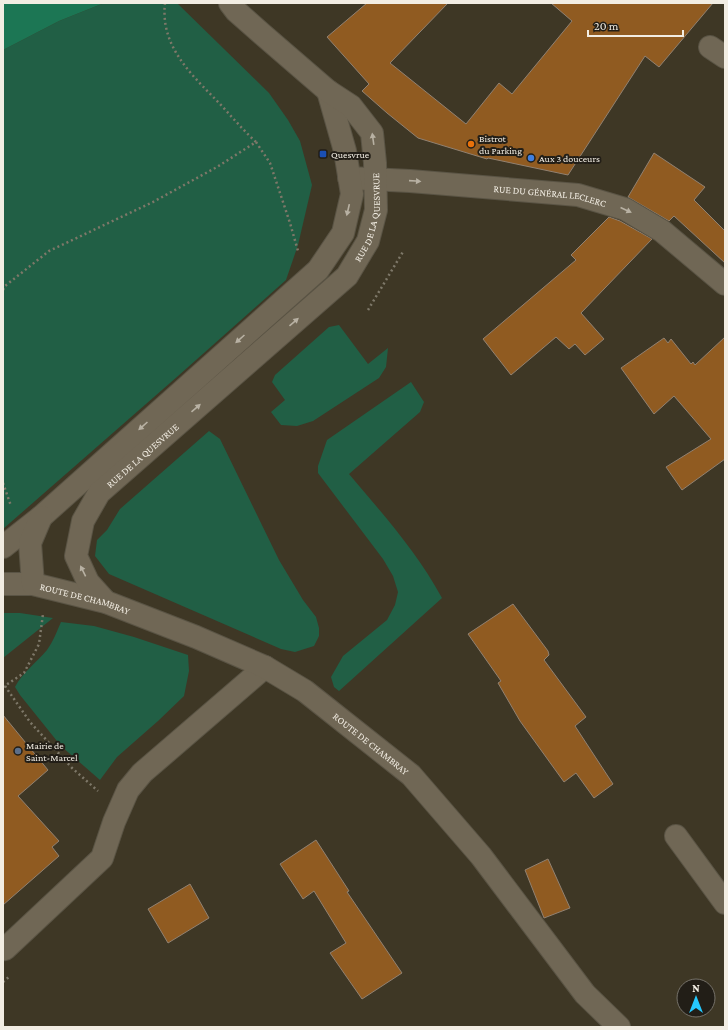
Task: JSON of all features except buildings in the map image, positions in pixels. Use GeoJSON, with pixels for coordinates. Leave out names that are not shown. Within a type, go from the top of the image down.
{"type":"FeatureCollection","features":[{"type":"Feature","properties":{"kind":"street"},"geometry":{"type":"LineString","coordinates":[[230,3],[236,11],[328,91]]}},
{"type":"Feature","properties":{"kind":"street","name":"RUE DE LA QUESVRUE"},"geometry":{"type":"LineString","coordinates":[[3,547],[41,518],[318,270],[343,233],[352,194],[345,151],[328,91]]}},
{"type":"Feature","properties":{"kind":"street","name":"RUE DE LA QUESVRUE"},"geometry":{"type":"LineString","coordinates":[[106,602],[88,582],[76,556],[83,521],[99,493],[346,276],[368,241],[376,210],[376,179],[372,133],[351,106],[328,91]]}},
{"type":"Feature","properties":{"kind":"street","name":"RUE DU GÉNÉRAL LECLERC"},"geometry":{"type":"LineString","coordinates":[[349,178],[578,195],[625,209],[662,231],[725,284]]}},
{"type":"Feature","properties":{"kind":"street","name":"RUE DE LA QUESVRUE"},"geometry":{"type":"LineString","coordinates":[[40,585],[30,544],[41,518]]}},
{"type":"Feature","properties":{"kind":"street","name":"ROUTE DE CHAMBRAY"},"geometry":{"type":"LineString","coordinates":[[3,584],[40,585],[106,602],[196,637],[265,667],[305,691],[411,775],[481,856],[585,994],[619,1027]]}},
{"type":"Feature","properties":{"kind":"street"},"geometry":{"type":"LineString","coordinates":[[3,948],[5,948],[102,858],[114,822],[128,790],[142,773],[265,667]]}},
{"type":"Feature","properties":{"kind":"street"},"geometry":{"type":"LineString","coordinates":[[676,836],[725,903]]}},
{"type":"Feature","properties":{"kind":"path"},"geometry":{"type":"LineString","coordinates":[[165,3],[164,10],[168,38],[184,67],[256,142],[270,163],[290,223],[306,280]]}},
{"type":"Feature","properties":{"kind":"path"},"geometry":{"type":"LineString","coordinates":[[3,290],[5,286],[49,251],[153,202],[217,167],[256,142]]}},
{"type":"Feature","properties":{"kind":"path"},"geometry":{"type":"LineString","coordinates":[[368,310],[404,250]]}},
{"type":"Feature","properties":{"kind":"path"},"geometry":{"type":"LineString","coordinates":[[40,585],[39,644],[24,673],[4,686],[30,722],[72,768],[100,793]]}},
{"type":"Feature","properties":{"kind":"green space"},"geometry":{"type":"Polygon","coordinates":[[[3,3],[104,3],[59,21],[3,50],[3,3]]]}},
{"type":"Feature","properties":{"kind":"green space"},"geometry":{"type":"Polygon","coordinates":[[[104,3],[177,3],[269,93],[288,120],[300,141],[312,185],[298,245],[286,280],[3,529],[3,50],[59,21],[104,3]]]}},
{"type":"Feature","properties":{"kind":"green space"},"geometry":{"type":"Polygon","coordinates":[[[339,325],[368,364],[388,348],[386,367],[379,378],[313,421],[297,426],[281,425],[271,412],[285,400],[272,382],[275,375],[329,327],[339,325]]]}},
{"type":"Feature","properties":{"kind":"green space"},"geometry":{"type":"Polygon","coordinates":[[[411,382],[424,402],[420,412],[349,474],[386,518],[422,565],[442,598],[339,691],[334,687],[331,677],[343,656],[387,620],[395,605],[398,592],[393,576],[383,559],[318,473],[318,466],[327,440],[411,382]]]}},
{"type":"Feature","properties":{"kind":"green space"},"geometry":{"type":"Polygon","coordinates":[[[209,431],[220,439],[279,560],[303,600],[316,617],[319,628],[319,636],[314,646],[295,652],[281,649],[109,574],[95,556],[97,540],[107,530],[120,509],[209,431]]]}},
{"type":"Feature","properties":{"kind":"green space"},"geometry":{"type":"Polygon","coordinates":[[[3,613],[20,613],[53,618],[3,658],[3,613]]]}},
{"type":"Feature","properties":{"kind":"green space"},"geometry":{"type":"Polygon","coordinates":[[[61,622],[94,626],[134,637],[188,655],[189,671],[184,696],[117,757],[100,780],[61,746],[15,687],[25,673],[47,650],[61,622]]]}},
{"type":"Feature","properties":{"kind":"place","name":"Bistrot du Parking"},"geometry":{"type":"Point","coordinates":[471,144]}},
{"type":"Feature","properties":{"kind":"place","name":"Quesvrue"},"geometry":{"type":"Point","coordinates":[323,154]}},
{"type":"Feature","properties":{"kind":"place","name":"Aux 3 douceurs"},"geometry":{"type":"Point","coordinates":[531,158]}},
{"type":"Feature","properties":{"kind":"place","name":"Mairie de Saint-Marcel"},"geometry":{"type":"Point","coordinates":[18,751]}}]}
